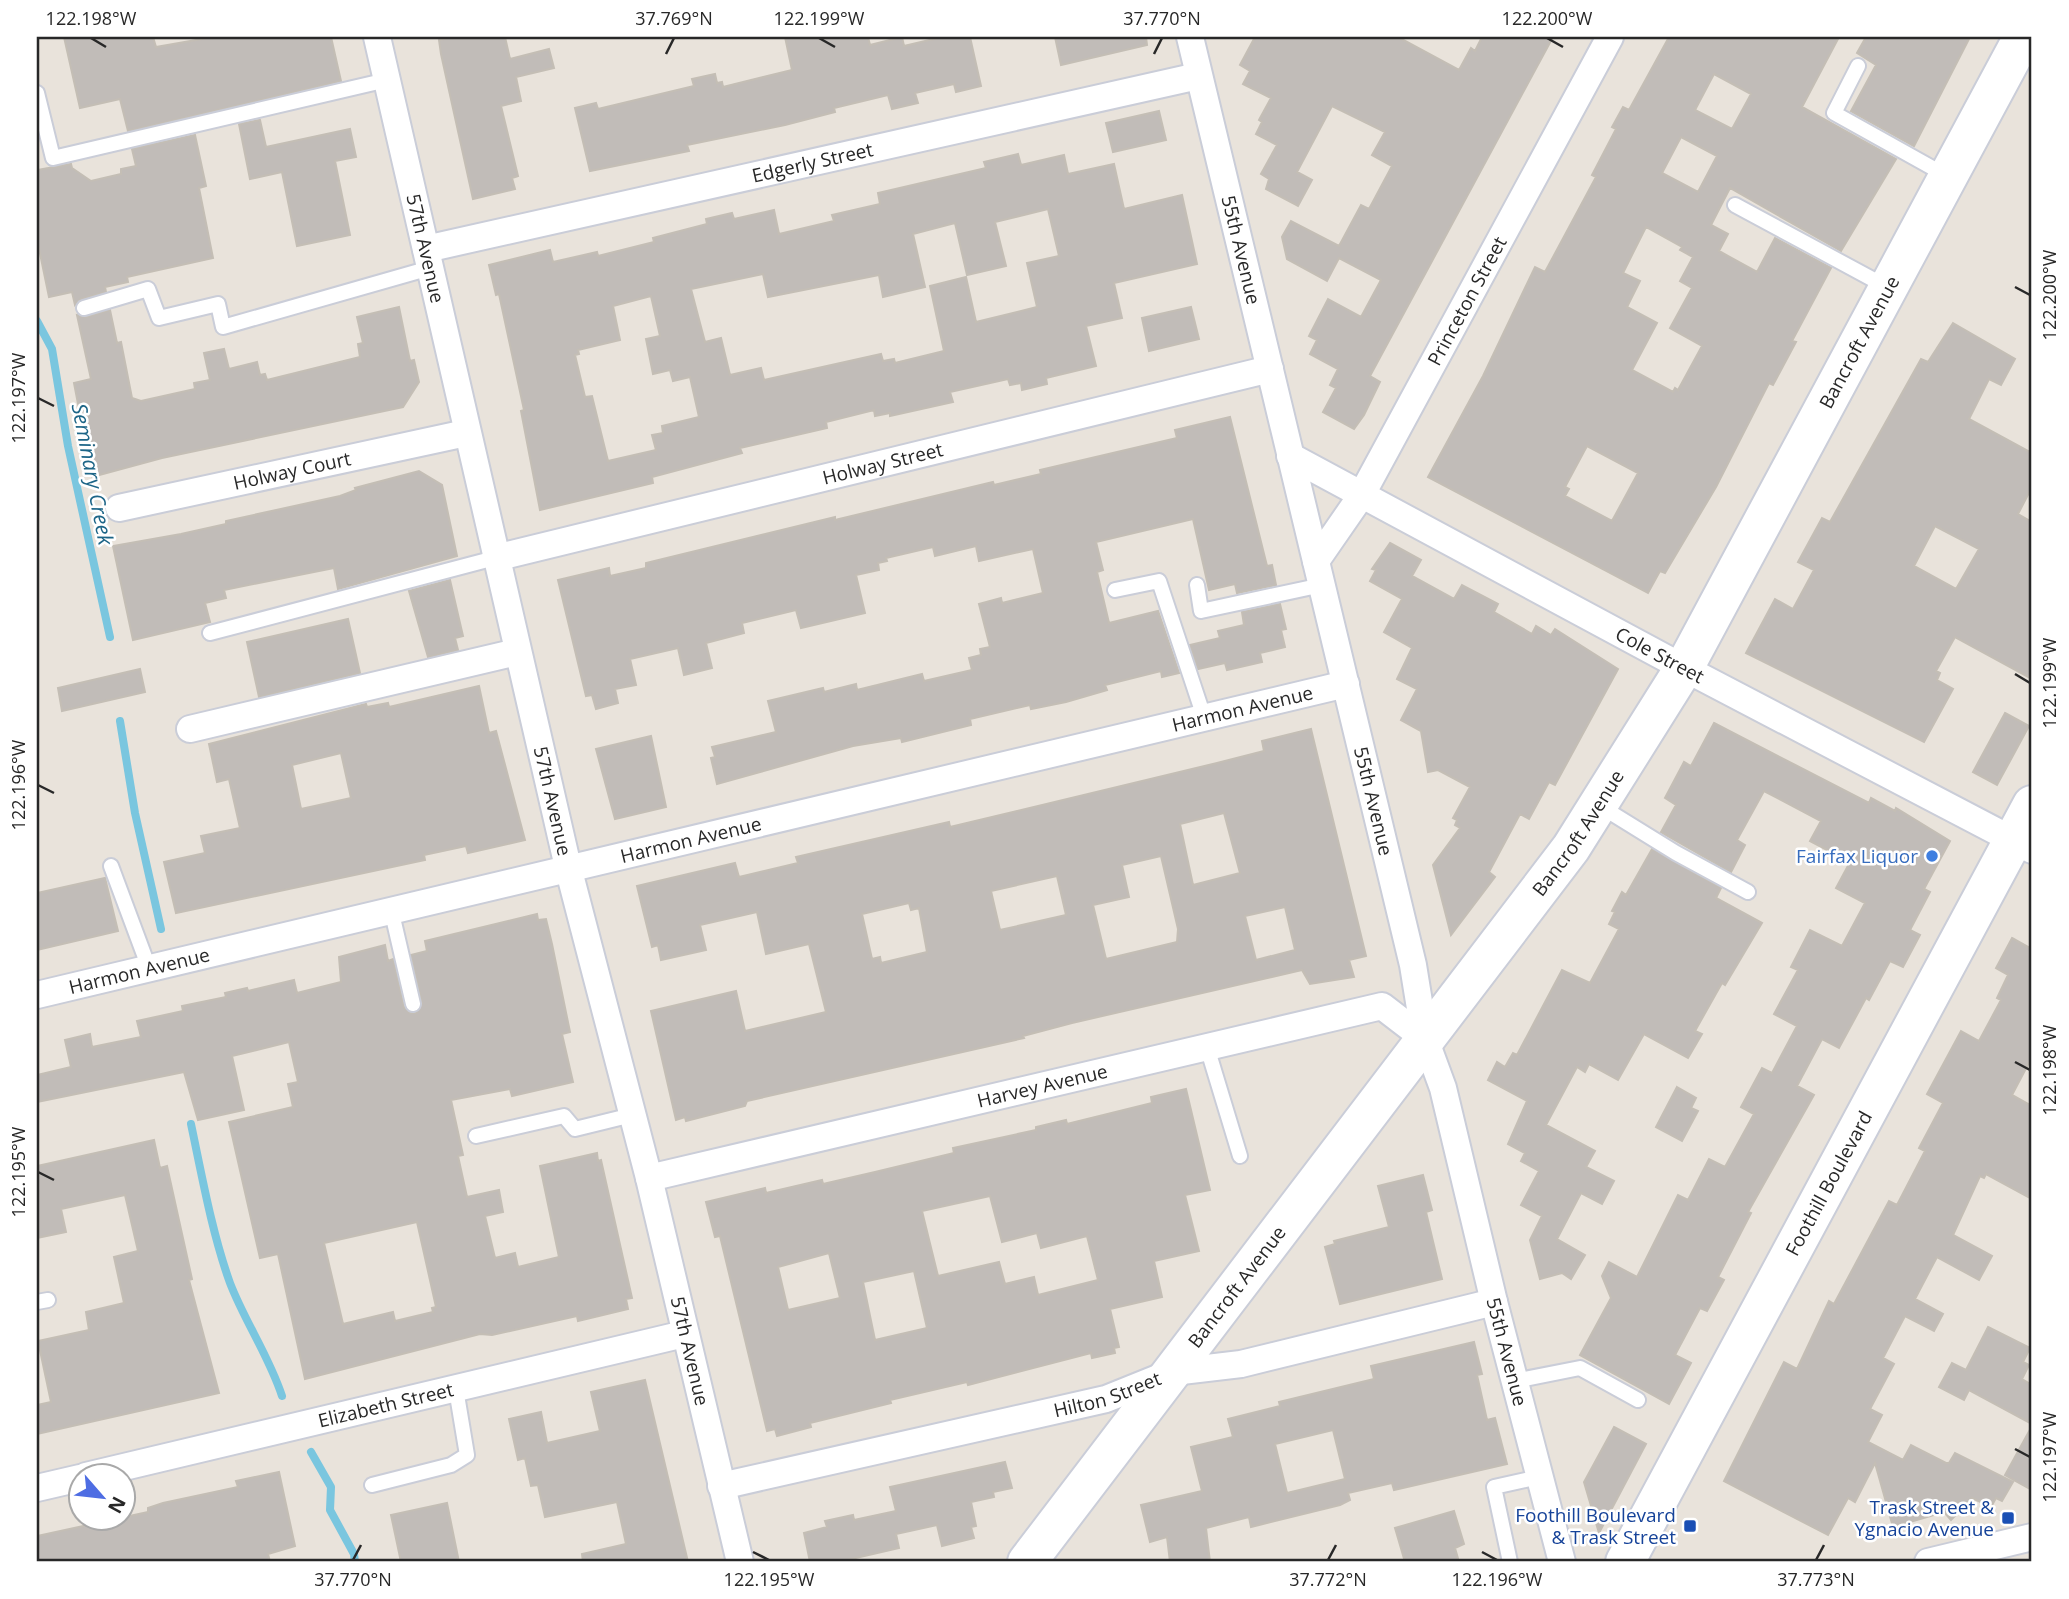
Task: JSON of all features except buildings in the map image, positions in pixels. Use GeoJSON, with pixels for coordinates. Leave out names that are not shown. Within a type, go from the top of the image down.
{"type":"FeatureCollection","features":[{"type":"Feature","properties":{"kind":"street","name":"57th Avenue"},"geometry":{"type":"LineString","coordinates":[[377,37],[568,867],[649,1178],[684,1335],[740,1562]]}},
{"type":"Feature","properties":{"kind":"street","name":"Princeton Street"},"geometry":{"type":"LineString","coordinates":[[1319,573],[1610,37]]}},
{"type":"Feature","properties":{"kind":"street","name":"Bancroft Avenue"},"geometry":{"type":"LineString","coordinates":[[1027,1562],[1572,848],[1684,668],[2023,37]]}},
{"type":"Feature","properties":{"kind":"street","name":"55th Avenue"},"geometry":{"type":"LineString","coordinates":[[1191,38],[1413,965],[1425,1039],[1443,1088],[1494,1302],[1562,1562]]}},
{"type":"Feature","properties":{"kind":"street","name":"Edgerly Street"},"geometry":{"type":"LineString","coordinates":[[428,258],[1198,76]]}},
{"type":"Feature","properties":{"kind":"street","name":"Holway Street"},"geometry":{"type":"LineString","coordinates":[[495,558],[1270,369]]}},
{"type":"Feature","properties":{"kind":"street","name":"Holway Court"},"geometry":{"type":"LineString","coordinates":[[119,509],[466,433]]}},
{"type":"Feature","properties":{"kind":"street","name":"Cole Street"},"geometry":{"type":"LineString","coordinates":[[1290,456],[1684,668],[2023,845]]}},
{"type":"Feature","properties":{"kind":"street"},"geometry":{"type":"LineString","coordinates":[[190,729],[517,652]]}},
{"type":"Feature","properties":{"kind":"street","name":"Harmon Avenue"},"geometry":{"type":"LineString","coordinates":[[37,995],[1346,684]]}},
{"type":"Feature","properties":{"kind":"street","name":"Foothill Boulevard"},"geometry":{"type":"LineString","coordinates":[[1625,1562],[2023,845],[2032,805]]}},
{"type":"Feature","properties":{"kind":"street","name":"Harvey Avenue"},"geometry":{"type":"LineString","coordinates":[[649,1178],[1382,1006],[1425,1039]]}},
{"type":"Feature","properties":{"kind":"street","name":"Hilton Street"},"geometry":{"type":"LineString","coordinates":[[721,1486],[1106,1399],[1173,1372],[1241,1364],[1494,1302]]}},
{"type":"Feature","properties":{"kind":"street","name":"Elizabeth Street"},"geometry":{"type":"LineString","coordinates":[[136,1464],[684,1335]]}},
{"type":"Feature","properties":{"kind":"street"},"geometry":{"type":"LineString","coordinates":[[37,1488],[66,1481]]}},
{"type":"Feature","properties":{"kind":"street"},"geometry":{"type":"LineString","coordinates":[[1927,1562],[2032,1537]]}},
{"type":"Feature","properties":{"kind":"lane"},"geometry":{"type":"LineString","coordinates":[[1858,66],[1834,113],[1948,177]]}},
{"type":"Feature","properties":{"kind":"lane"},"geometry":{"type":"LineString","coordinates":[[37,93],[53,158],[387,80]]}},
{"type":"Feature","properties":{"kind":"lane"},"geometry":{"type":"LineString","coordinates":[[1735,205],[1888,288]]}},
{"type":"Feature","properties":{"kind":"lane"},"geometry":{"type":"LineString","coordinates":[[84,308],[148,289],[159,318],[218,303],[223,327],[428,258]]}},
{"type":"Feature","properties":{"kind":"lane"},"geometry":{"type":"LineString","coordinates":[[211,633],[495,558]]}},
{"type":"Feature","properties":{"kind":"lane"},"geometry":{"type":"LineString","coordinates":[[1197,585],[1200,611],[1319,573]]}},
{"type":"Feature","properties":{"kind":"lane"},"geometry":{"type":"LineString","coordinates":[[1115,590],[1159,581],[1204,717]]}},
{"type":"Feature","properties":{"kind":"lane"},"geometry":{"type":"LineString","coordinates":[[1599,805],[1676,853],[1748,891]]}},
{"type":"Feature","properties":{"kind":"lane"},"geometry":{"type":"LineString","coordinates":[[111,866],[149,968]]}},
{"type":"Feature","properties":{"kind":"lane"},"geometry":{"type":"LineString","coordinates":[[391,909],[414,1004]]}},
{"type":"Feature","properties":{"kind":"lane"},"geometry":{"type":"LineString","coordinates":[[1207,1047],[1240,1156]]}},
{"type":"Feature","properties":{"kind":"lane"},"geometry":{"type":"LineString","coordinates":[[476,1136],[564,1116],[575,1129],[632,1115]]}},
{"type":"Feature","properties":{"kind":"lane"},"geometry":{"type":"LineString","coordinates":[[1514,1381],[1580,1368],[1638,1400]]}},
{"type":"Feature","properties":{"kind":"lane"},"geometry":{"type":"LineString","coordinates":[[372,1485],[452,1465],[467,1455],[456,1389]]}},
{"type":"Feature","properties":{"kind":"lane"},"geometry":{"type":"LineString","coordinates":[[1510,1562],[1494,1487],[1539,1477]]}},
{"type":"Feature","properties":{"kind":"waterway","name":"Seminary Creek"},"geometry":{"type":"LineString","coordinates":[[37,321],[52,349],[68,446],[110,637]]}},
{"type":"Feature","properties":{"kind":"waterway","name":"Seminary Creek"},"geometry":{"type":"LineString","coordinates":[[120,721],[135,813],[161,929]]}},
{"type":"Feature","properties":{"kind":"waterway","name":"Seminary Creek"},"geometry":{"type":"LineString","coordinates":[[191,1124],[208,1204],[230,1283],[282,1396]]}},
{"type":"Feature","properties":{"kind":"waterway","name":"Seminary Creek"},"geometry":{"type":"LineString","coordinates":[[311,1452],[331,1487],[330,1510],[354,1554],[355,1562]]}},
{"type":"Feature","properties":{"kind":"place","name":"Fairfax Liquor"},"geometry":{"type":"Point","coordinates":[1932,856]}},
{"type":"Feature","properties":{"kind":"place","name":"Trask Street & Ygnacio Avenue"},"geometry":{"type":"Point","coordinates":[2008,1518]}},
{"type":"Feature","properties":{"kind":"place","name":"Foothill Boulevard & Trask Street"},"geometry":{"type":"Point","coordinates":[1690,1526]}}]}
